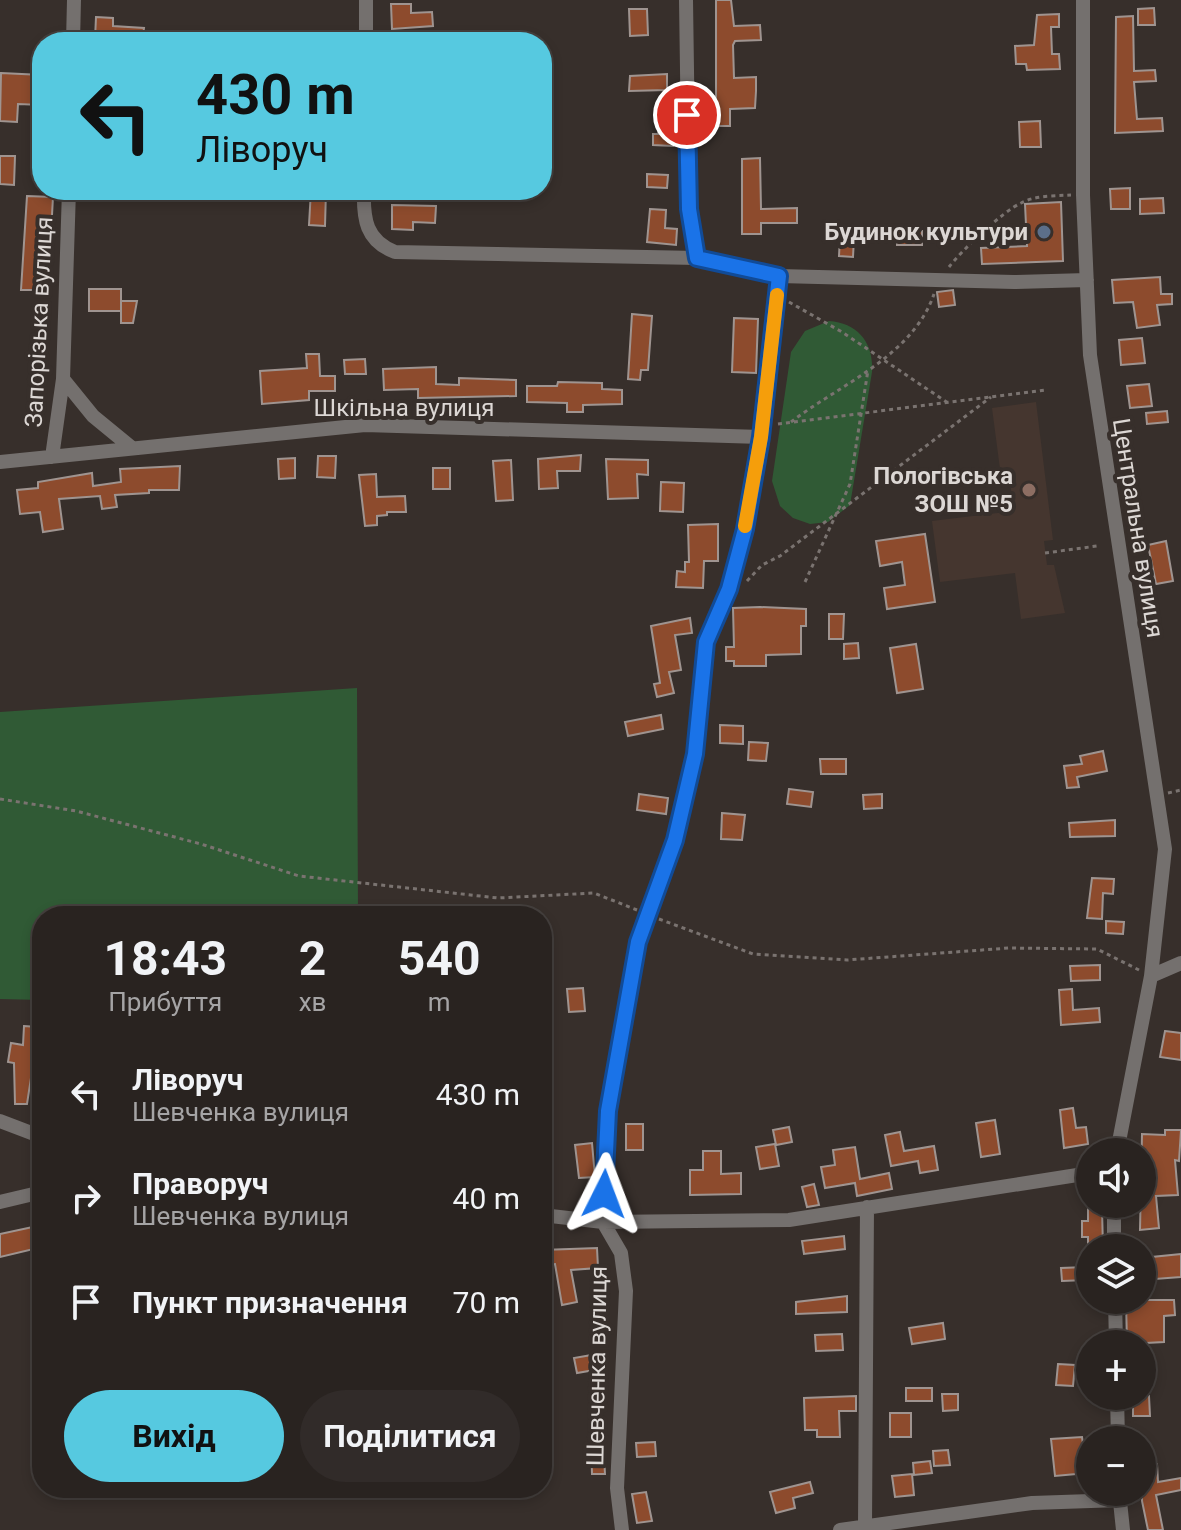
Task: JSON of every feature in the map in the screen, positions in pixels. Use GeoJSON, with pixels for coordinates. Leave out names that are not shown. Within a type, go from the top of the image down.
{"type":"FeatureCollection","features":[{"type":"Feature","properties":{"kind":"street"},"geometry":{"type":"LineString","coordinates":[[73,32],[74,0]]}},
{"type":"Feature","properties":{"kind":"street"},"geometry":{"type":"LineString","coordinates":[[366,0],[366,32]]}},
{"type":"Feature","properties":{"kind":"street"},"geometry":{"type":"LineString","coordinates":[[686,0],[689,209],[697,258]]}},
{"type":"Feature","properties":{"kind":"street","name":"Центральна вулиця"},"geometry":{"type":"LineString","coordinates":[[1083,0],[1083,195],[1090,355],[1165,849],[1151,976],[1120,1138]]}},
{"type":"Feature","properties":{"kind":"street","name":"Запорізька вулиця"},"geometry":{"type":"LineString","coordinates":[[52,457],[63,379],[69,200]]}},
{"type":"Feature","properties":{"kind":"street"},"geometry":{"type":"LineString","coordinates":[[364,200],[363,218],[376,241],[395,252],[697,258],[779,276],[1087,280]]}},
{"type":"Feature","properties":{"kind":"street"},"geometry":{"type":"LineString","coordinates":[[603,1222],[608,1111],[638,942],[675,840],[695,754],[706,642],[729,589],[737,559],[761,431],[779,276]]}},
{"type":"Feature","properties":{"kind":"street"},"geometry":{"type":"LineString","coordinates":[[63,379],[93,416],[132,448]]}},
{"type":"Feature","properties":{"kind":"street","name":"Шкільна вулиця"},"geometry":{"type":"LineString","coordinates":[[0,462],[365,425],[761,431]]}},
{"type":"Feature","properties":{"kind":"street"},"geometry":{"type":"LineString","coordinates":[[1151,976],[1181,963]]}},
{"type":"Feature","properties":{"kind":"street"},"geometry":{"type":"LineString","coordinates":[[0,1121],[32,1133]]}},
{"type":"Feature","properties":{"kind":"street"},"geometry":{"type":"LineString","coordinates":[[552,1216],[603,1222],[789,1220],[1076,1175]]}},
{"type":"Feature","properties":{"kind":"street"},"geometry":{"type":"LineString","coordinates":[[0,1202],[32,1194]]}},
{"type":"Feature","properties":{"kind":"street"},"geometry":{"type":"LineString","coordinates":[[865,1526],[867,1207]]}},
{"type":"Feature","properties":{"kind":"street","name":"Шевченка вулиця"},"geometry":{"type":"LineString","coordinates":[[603,1222],[621,1253],[626,1291],[617,1488],[622,1530]]}},
{"type":"Feature","properties":{"kind":"street"},"geometry":{"type":"LineString","coordinates":[[840,1530],[1076,1500]]}},
{"type":"Feature","properties":{"kind":"street"},"geometry":{"type":"LineString","coordinates":[[1121,1506],[1123,1530]]}},
{"type":"Feature","properties":{"kind":"path"},"geometry":{"type":"LineString","coordinates":[[791,422],[884,361],[930,306],[939,280],[957,256],[1018,204],[1032,199],[1083,195]]}},
{"type":"Feature","properties":{"kind":"path"},"geometry":{"type":"LineString","coordinates":[[777,294],[948,403]]}},
{"type":"Feature","properties":{"kind":"path"},"geometry":{"type":"LineString","coordinates":[[805,582],[850,484],[868,370]]}},
{"type":"Feature","properties":{"kind":"path"},"geometry":{"type":"LineString","coordinates":[[761,431],[791,422],[1045,390]]}},
{"type":"Feature","properties":{"kind":"path"},"geometry":{"type":"LineString","coordinates":[[743,588],[762,565],[780,556],[991,397]]}},
{"type":"Feature","properties":{"kind":"path"},"geometry":{"type":"LineString","coordinates":[[1045,553],[1097,546]]}},
{"type":"Feature","properties":{"kind":"path"},"geometry":{"type":"LineString","coordinates":[[0,799],[76,811],[201,844],[299,876],[498,898],[594,893],[753,954],[847,960],[1009,948],[1097,949],[1151,976]]}},
{"type":"Feature","properties":{"kind":"shaded area","name":"Пологівська ЗОШ №5"},"geometry":{"type":"Polygon","coordinates":[[[1036,402],[1053,540],[1044,541],[1047,565],[1054,565],[1065,613],[1021,619],[1015,573],[940,582],[932,521],[1014,511],[1008,468],[1000,469],[992,408],[1036,402]]]}},
{"type":"Feature","properties":{"kind":"green space"},"geometry":{"type":"Polygon","coordinates":[[[829,321],[848,326],[862,336],[870,352],[872,372],[850,505],[828,522],[810,524],[793,518],[780,506],[772,481],[791,352],[805,331],[829,321]]]}},
{"type":"Feature","properties":{"kind":"green space"},"geometry":{"type":"Polygon","coordinates":[[[357,688],[358,906],[32,906],[32,1000],[0,999],[0,712],[357,688]]]}},
{"type":"Feature","properties":{"kind":"building"},"geometry":{"type":"Polygon","coordinates":[[[716,0],[731,0],[734,26],[760,25],[761,40],[735,41],[733,45],[734,78],[756,77],[756,91],[755,108],[730,109],[730,126],[716,126],[716,0]]]}},
{"type":"Feature","properties":{"kind":"building"},"geometry":{"type":"Polygon","coordinates":[[[391,4],[411,4],[411,13],[432,12],[433,26],[392,29],[391,4]]]}},
{"type":"Feature","properties":{"kind":"building"},"geometry":{"type":"Polygon","coordinates":[[[1154,8],[1155,25],[1138,25],[1138,9],[1154,8]]]}},
{"type":"Feature","properties":{"kind":"building"},"geometry":{"type":"Polygon","coordinates":[[[629,9],[647,9],[648,35],[630,36],[629,9]]]}},
{"type":"Feature","properties":{"kind":"building"},"geometry":{"type":"Polygon","coordinates":[[[1059,14],[1059,27],[1051,27],[1052,54],[1059,54],[1060,69],[1027,70],[1026,64],[1016,64],[1015,46],[1034,45],[1037,15],[1059,14]]]}},
{"type":"Feature","properties":{"kind":"building"},"geometry":{"type":"Polygon","coordinates":[[[1133,16],[1134,71],[1155,70],[1156,81],[1134,82],[1137,119],[1162,118],[1163,131],[1115,133],[1116,17],[1133,16]]]}},
{"type":"Feature","properties":{"kind":"building"},"geometry":{"type":"Polygon","coordinates":[[[96,17],[113,18],[113,26],[144,28],[143,32],[95,32],[96,17]]]}},
{"type":"Feature","properties":{"kind":"building"},"geometry":{"type":"Polygon","coordinates":[[[1,73],[32,75],[32,105],[18,104],[17,122],[0,121],[1,73]]]}},
{"type":"Feature","properties":{"kind":"building"},"geometry":{"type":"Polygon","coordinates":[[[667,74],[667,90],[629,91],[630,76],[667,74]]]}},
{"type":"Feature","properties":{"kind":"building"},"geometry":{"type":"Polygon","coordinates":[[[659,101],[671,102],[670,134],[674,135],[673,146],[653,145],[653,134],[658,134],[659,101]]]}},
{"type":"Feature","properties":{"kind":"building"},"geometry":{"type":"Polygon","coordinates":[[[1040,121],[1041,147],[1020,147],[1019,122],[1040,121]]]}},
{"type":"Feature","properties":{"kind":"building"},"geometry":{"type":"Polygon","coordinates":[[[0,156],[15,156],[14,185],[0,184],[0,156]]]}},
{"type":"Feature","properties":{"kind":"building"},"geometry":{"type":"Polygon","coordinates":[[[760,158],[761,209],[797,208],[797,223],[761,223],[761,234],[742,234],[742,159],[760,158]]]}},
{"type":"Feature","properties":{"kind":"building"},"geometry":{"type":"Polygon","coordinates":[[[647,174],[668,175],[667,188],[647,187],[647,174]]]}},
{"type":"Feature","properties":{"kind":"building"},"geometry":{"type":"Polygon","coordinates":[[[1130,188],[1130,209],[1111,209],[1110,189],[1130,188]]]}},
{"type":"Feature","properties":{"kind":"building"},"geometry":{"type":"Polygon","coordinates":[[[27,196],[32,196],[32,200],[53,200],[49,269],[43,269],[43,290],[21,290],[27,196]]]}},
{"type":"Feature","properties":{"kind":"building"},"geometry":{"type":"Polygon","coordinates":[[[1163,198],[1164,213],[1140,214],[1140,199],[1163,198]]]}},
{"type":"Feature","properties":{"kind":"building"},"geometry":{"type":"Polygon","coordinates":[[[310,200],[326,200],[325,226],[309,225],[310,200]]]}},
{"type":"Feature","properties":{"kind":"building","name":"Будинок культури"},"geometry":{"type":"Polygon","coordinates":[[[1061,202],[1063,261],[982,264],[981,248],[1027,246],[1025,204],[1061,202]]]}},
{"type":"Feature","properties":{"kind":"building"},"geometry":{"type":"Polygon","coordinates":[[[392,205],[436,206],[435,223],[413,222],[413,230],[392,229],[392,205]]]}},
{"type":"Feature","properties":{"kind":"building"},"geometry":{"type":"Polygon","coordinates":[[[650,209],[666,210],[665,228],[677,229],[676,245],[647,242],[650,209]]]}},
{"type":"Feature","properties":{"kind":"building"},"geometry":{"type":"Polygon","coordinates":[[[897,231],[922,231],[922,245],[897,245],[897,231]]]}},
{"type":"Feature","properties":{"kind":"building"},"geometry":{"type":"Polygon","coordinates":[[[840,237],[854,238],[853,257],[839,256],[840,237]]]}},
{"type":"Feature","properties":{"kind":"building"},"geometry":{"type":"Polygon","coordinates":[[[1160,277],[1161,294],[1172,294],[1172,304],[1157,305],[1160,325],[1137,328],[1133,302],[1114,303],[1112,280],[1160,277]]]}},
{"type":"Feature","properties":{"kind":"building"},"geometry":{"type":"Polygon","coordinates":[[[89,289],[121,289],[121,311],[89,311],[89,289]]]}},
{"type":"Feature","properties":{"kind":"building"},"geometry":{"type":"Polygon","coordinates":[[[953,290],[955,305],[939,307],[937,292],[953,290]]]}},
{"type":"Feature","properties":{"kind":"building"},"geometry":{"type":"Polygon","coordinates":[[[121,301],[137,301],[133,323],[121,323],[121,301]]]}},
{"type":"Feature","properties":{"kind":"building"},"geometry":{"type":"Polygon","coordinates":[[[632,314],[652,316],[648,370],[641,370],[640,380],[628,379],[632,314]]]}},
{"type":"Feature","properties":{"kind":"building"},"geometry":{"type":"Polygon","coordinates":[[[734,318],[758,319],[756,373],[732,372],[734,318]]]}},
{"type":"Feature","properties":{"kind":"building"},"geometry":{"type":"Polygon","coordinates":[[[1142,338],[1145,363],[1121,365],[1119,340],[1142,338]]]}},
{"type":"Feature","properties":{"kind":"building"},"geometry":{"type":"Polygon","coordinates":[[[306,354],[319,354],[320,376],[335,376],[335,391],[309,391],[309,400],[262,404],[260,371],[307,368],[306,354]]]}},
{"type":"Feature","properties":{"kind":"building"},"geometry":{"type":"Polygon","coordinates":[[[365,359],[366,374],[345,374],[344,360],[365,359]]]}},
{"type":"Feature","properties":{"kind":"building"},"geometry":{"type":"Polygon","coordinates":[[[436,367],[436,384],[459,385],[459,378],[516,380],[516,396],[418,398],[418,389],[384,390],[383,369],[436,367]]]}},
{"type":"Feature","properties":{"kind":"building"},"geometry":{"type":"Polygon","coordinates":[[[558,382],[602,383],[602,389],[622,390],[622,404],[583,405],[583,412],[567,412],[567,403],[527,402],[527,386],[557,386],[558,382]]]}},
{"type":"Feature","properties":{"kind":"building"},"geometry":{"type":"Polygon","coordinates":[[[1149,384],[1152,406],[1130,408],[1127,386],[1149,384]]]}},
{"type":"Feature","properties":{"kind":"building"},"geometry":{"type":"Polygon","coordinates":[[[1167,411],[1168,422],[1147,424],[1146,413],[1167,411]]]}},
{"type":"Feature","properties":{"kind":"building"},"geometry":{"type":"Polygon","coordinates":[[[581,455],[580,471],[557,471],[558,488],[539,489],[538,459],[581,455]]]}},
{"type":"Feature","properties":{"kind":"building"},"geometry":{"type":"Polygon","coordinates":[[[318,456],[336,456],[335,478],[317,477],[318,456]]]}},
{"type":"Feature","properties":{"kind":"building"},"geometry":{"type":"Polygon","coordinates":[[[295,458],[295,478],[279,479],[278,459],[295,458]]]}},
{"type":"Feature","properties":{"kind":"building"},"geometry":{"type":"Polygon","coordinates":[[[606,459],[648,460],[648,475],[637,474],[638,498],[608,499],[606,459]]]}},
{"type":"Feature","properties":{"kind":"building"},"geometry":{"type":"Polygon","coordinates":[[[511,460],[513,500],[496,501],[493,461],[511,460]]]}},
{"type":"Feature","properties":{"kind":"building"},"geometry":{"type":"Polygon","coordinates":[[[180,466],[179,490],[115,495],[117,507],[102,509],[100,496],[59,499],[63,529],[43,532],[40,512],[20,514],[17,490],[38,488],[38,482],[92,473],[93,486],[121,482],[120,469],[180,466]]]}},
{"type":"Feature","properties":{"kind":"building"},"geometry":{"type":"Polygon","coordinates":[[[433,468],[450,468],[450,489],[433,489],[433,468]]]}},
{"type":"Feature","properties":{"kind":"building"},"geometry":{"type":"Polygon","coordinates":[[[376,474],[377,497],[405,496],[406,512],[387,512],[387,515],[377,516],[377,525],[365,526],[359,475],[376,474]]]}},
{"type":"Feature","properties":{"kind":"building"},"geometry":{"type":"Polygon","coordinates":[[[661,482],[684,483],[683,512],[660,511],[661,482]]]}},
{"type":"Feature","properties":{"kind":"building"},"geometry":{"type":"Polygon","coordinates":[[[718,524],[718,561],[704,561],[703,588],[676,587],[677,571],[685,572],[685,562],[689,562],[688,525],[718,524]]]}},
{"type":"Feature","properties":{"kind":"building"},"geometry":{"type":"Polygon","coordinates":[[[925,534],[935,602],[887,609],[884,588],[905,585],[902,562],[880,566],[876,541],[925,534]]]}},
{"type":"Feature","properties":{"kind":"building"},"geometry":{"type":"Polygon","coordinates":[[[1166,541],[1173,581],[1156,584],[1148,545],[1166,541]]]}},
{"type":"Feature","properties":{"kind":"building"},"geometry":{"type":"Polygon","coordinates":[[[733,608],[806,609],[806,626],[801,626],[801,654],[766,655],[766,666],[734,666],[734,661],[726,661],[726,647],[734,647],[733,608]]]}},
{"type":"Feature","properties":{"kind":"building"},"geometry":{"type":"Polygon","coordinates":[[[829,614],[844,614],[843,639],[829,639],[829,614]]]}},
{"type":"Feature","properties":{"kind":"building"},"geometry":{"type":"Polygon","coordinates":[[[690,618],[692,633],[675,635],[681,670],[669,672],[674,693],[657,697],[654,684],[660,683],[651,626],[690,618]]]}},
{"type":"Feature","properties":{"kind":"building"},"geometry":{"type":"Polygon","coordinates":[[[858,643],[859,658],[844,659],[844,644],[858,643]]]}},
{"type":"Feature","properties":{"kind":"building"},"geometry":{"type":"Polygon","coordinates":[[[916,644],[923,689],[897,693],[890,648],[916,644]]]}},
{"type":"Feature","properties":{"kind":"building"},"geometry":{"type":"Polygon","coordinates":[[[661,715],[663,729],[628,736],[625,722],[661,715]]]}},
{"type":"Feature","properties":{"kind":"building"},"geometry":{"type":"Polygon","coordinates":[[[720,725],[743,726],[743,744],[720,743],[720,725]]]}},
{"type":"Feature","properties":{"kind":"building"},"geometry":{"type":"Polygon","coordinates":[[[749,742],[768,743],[766,761],[748,760],[749,742]]]}},
{"type":"Feature","properties":{"kind":"building"},"geometry":{"type":"Polygon","coordinates":[[[1103,751],[1107,771],[1077,777],[1079,787],[1067,788],[1064,766],[1082,764],[1080,756],[1103,751]]]}},
{"type":"Feature","properties":{"kind":"building"},"geometry":{"type":"Polygon","coordinates":[[[820,759],[846,759],[846,774],[821,774],[820,759]]]}},
{"type":"Feature","properties":{"kind":"building"},"geometry":{"type":"Polygon","coordinates":[[[789,789],[813,792],[811,807],[787,804],[789,789]]]}},
{"type":"Feature","properties":{"kind":"building"},"geometry":{"type":"Polygon","coordinates":[[[639,794],[668,798],[666,814],[637,810],[639,794]]]}},
{"type":"Feature","properties":{"kind":"building"},"geometry":{"type":"Polygon","coordinates":[[[882,794],[882,808],[864,809],[863,795],[882,794]]]}},
{"type":"Feature","properties":{"kind":"building"},"geometry":{"type":"Polygon","coordinates":[[[722,813],[745,815],[742,840],[721,839],[722,813]]]}},
{"type":"Feature","properties":{"kind":"building"},"geometry":{"type":"Polygon","coordinates":[[[1115,820],[1115,836],[1070,837],[1069,823],[1115,820]]]}},
{"type":"Feature","properties":{"kind":"building"},"geometry":{"type":"Polygon","coordinates":[[[1092,878],[1114,879],[1113,894],[1103,893],[1102,919],[1087,918],[1092,878]]]}},
{"type":"Feature","properties":{"kind":"building"},"geometry":{"type":"Polygon","coordinates":[[[1106,921],[1124,922],[1123,934],[1106,933],[1106,921]]]}},
{"type":"Feature","properties":{"kind":"building"},"geometry":{"type":"Polygon","coordinates":[[[1100,965],[1100,980],[1071,981],[1070,966],[1100,965]]]}},
{"type":"Feature","properties":{"kind":"building"},"geometry":{"type":"Polygon","coordinates":[[[583,988],[585,1011],[569,1012],[567,989],[583,988]]]}},
{"type":"Feature","properties":{"kind":"building"},"geometry":{"type":"Polygon","coordinates":[[[1072,989],[1073,1010],[1099,1008],[1100,1022],[1061,1025],[1059,990],[1072,989]]]}},
{"type":"Feature","properties":{"kind":"building"},"geometry":{"type":"Polygon","coordinates":[[[24,1026],[32,1027],[32,1072],[27,1104],[15,1104],[14,1063],[8,1062],[11,1043],[23,1045],[24,1026]]]}},
{"type":"Feature","properties":{"kind":"building"},"geometry":{"type":"Polygon","coordinates":[[[1165,1031],[1181,1033],[1181,1060],[1160,1057],[1165,1031]]]}},
{"type":"Feature","properties":{"kind":"building"},"geometry":{"type":"Polygon","coordinates":[[[1073,1108],[1076,1128],[1086,1127],[1087,1138],[1076,1138],[1076,1146],[1064,1148],[1060,1110],[1073,1108]]]}},
{"type":"Feature","properties":{"kind":"building"},"geometry":{"type":"Polygon","coordinates":[[[995,1120],[1000,1154],[981,1157],[976,1123],[995,1120]]]}},
{"type":"Feature","properties":{"kind":"building"},"geometry":{"type":"Polygon","coordinates":[[[626,1124],[643,1124],[643,1150],[626,1150],[626,1124]]]}},
{"type":"Feature","properties":{"kind":"building"},"geometry":{"type":"Polygon","coordinates":[[[789,1127],[792,1142],[776,1145],[773,1130],[789,1127]]]}},
{"type":"Feature","properties":{"kind":"building"},"geometry":{"type":"Polygon","coordinates":[[[1165,1130],[1181,1130],[1179,1161],[1175,1160],[1178,1195],[1156,1196],[1156,1138],[1142,1138],[1142,1134],[1165,1135],[1165,1130]]]}},
{"type":"Feature","properties":{"kind":"building"},"geometry":{"type":"Polygon","coordinates":[[[900,1132],[904,1151],[934,1146],[938,1170],[920,1173],[918,1161],[891,1166],[885,1135],[900,1132]]]}},
{"type":"Feature","properties":{"kind":"building"},"geometry":{"type":"Polygon","coordinates":[[[592,1143],[595,1177],[579,1178],[575,1145],[592,1143]]]}},
{"type":"Feature","properties":{"kind":"building"},"geometry":{"type":"Polygon","coordinates":[[[775,1144],[779,1166],[760,1169],[756,1147],[775,1144]]]}},
{"type":"Feature","properties":{"kind":"building"},"geometry":{"type":"Polygon","coordinates":[[[855,1147],[860,1179],[889,1173],[892,1189],[857,1196],[855,1183],[825,1188],[821,1167],[835,1165],[833,1150],[855,1147]]]}},
{"type":"Feature","properties":{"kind":"building"},"geometry":{"type":"Polygon","coordinates":[[[703,1151],[721,1151],[721,1174],[741,1173],[741,1194],[690,1195],[690,1170],[703,1170],[703,1151]]]}},
{"type":"Feature","properties":{"kind":"building"},"geometry":{"type":"Polygon","coordinates":[[[814,1184],[819,1205],[807,1207],[802,1187],[814,1184]]]}},
{"type":"Feature","properties":{"kind":"building"},"geometry":{"type":"Polygon","coordinates":[[[1156,1196],[1159,1228],[1140,1230],[1140,1218],[1156,1218],[1156,1196]]]}},
{"type":"Feature","properties":{"kind":"building"},"geometry":{"type":"Polygon","coordinates":[[[1088,1218],[1102,1218],[1103,1234],[1082,1234],[1082,1221],[1088,1221],[1088,1218]]]}},
{"type":"Feature","properties":{"kind":"building"},"geometry":{"type":"Polygon","coordinates":[[[32,1227],[32,1249],[0,1257],[0,1234],[32,1227]]]}},
{"type":"Feature","properties":{"kind":"building"},"geometry":{"type":"Polygon","coordinates":[[[844,1236],[845,1249],[804,1254],[802,1241],[844,1236]]]}},
{"type":"Feature","properties":{"kind":"building"},"geometry":{"type":"Polygon","coordinates":[[[597,1248],[598,1268],[571,1270],[577,1302],[562,1305],[555,1264],[552,1264],[552,1250],[597,1248]]]}},
{"type":"Feature","properties":{"kind":"building"},"geometry":{"type":"Polygon","coordinates":[[[1181,1254],[1181,1277],[1156,1279],[1156,1257],[1181,1254]]]}},
{"type":"Feature","properties":{"kind":"building"},"geometry":{"type":"Polygon","coordinates":[[[1076,1267],[1076,1280],[1062,1281],[1061,1268],[1076,1267]]]}},
{"type":"Feature","properties":{"kind":"building"},"geometry":{"type":"Polygon","coordinates":[[[847,1296],[847,1312],[796,1314],[796,1302],[847,1296]]]}},
{"type":"Feature","properties":{"kind":"building"},"geometry":{"type":"Polygon","coordinates":[[[1156,1300],[1174,1300],[1175,1315],[1164,1316],[1164,1342],[1156,1342],[1156,1330],[1127,1330],[1126,1314],[1156,1314],[1156,1300]]]}},
{"type":"Feature","properties":{"kind":"building"},"geometry":{"type":"Polygon","coordinates":[[[943,1323],[945,1339],[912,1344],[909,1328],[943,1323]]]}},
{"type":"Feature","properties":{"kind":"building"},"geometry":{"type":"Polygon","coordinates":[[[842,1334],[843,1350],[816,1351],[815,1335],[842,1334]]]}},
{"type":"Feature","properties":{"kind":"building"},"geometry":{"type":"Polygon","coordinates":[[[603,1353],[606,1368],[577,1373],[574,1358],[603,1353]]]}},
{"type":"Feature","properties":{"kind":"building"},"geometry":{"type":"Polygon","coordinates":[[[1058,1364],[1075,1365],[1073,1386],[1056,1385],[1058,1364]]]}},
{"type":"Feature","properties":{"kind":"building"},"geometry":{"type":"Polygon","coordinates":[[[906,1388],[932,1388],[932,1401],[906,1401],[906,1388]]]}},
{"type":"Feature","properties":{"kind":"building"},"geometry":{"type":"Polygon","coordinates":[[[942,1394],[958,1394],[958,1410],[943,1411],[942,1394]]]}},
{"type":"Feature","properties":{"kind":"building"},"geometry":{"type":"Polygon","coordinates":[[[856,1396],[856,1411],[839,1411],[840,1437],[817,1437],[817,1430],[805,1430],[804,1398],[856,1396]]]}},
{"type":"Feature","properties":{"kind":"building"},"geometry":{"type":"Polygon","coordinates":[[[1133,1410],[1150,1410],[1150,1416],[1133,1416],[1133,1410]]]}},
{"type":"Feature","properties":{"kind":"building"},"geometry":{"type":"Polygon","coordinates":[[[890,1413],[911,1413],[911,1437],[890,1437],[890,1413]]]}},
{"type":"Feature","properties":{"kind":"building"},"geometry":{"type":"Polygon","coordinates":[[[1076,1437],[1076,1474],[1055,1476],[1051,1439],[1076,1437]]]}},
{"type":"Feature","properties":{"kind":"building"},"geometry":{"type":"Polygon","coordinates":[[[591,1440],[603,1440],[605,1474],[592,1474],[591,1440]]]}},
{"type":"Feature","properties":{"kind":"building"},"geometry":{"type":"Polygon","coordinates":[[[655,1442],[656,1456],[637,1457],[636,1443],[655,1442]]]}},
{"type":"Feature","properties":{"kind":"building"},"geometry":{"type":"Polygon","coordinates":[[[948,1450],[950,1465],[934,1466],[933,1451],[948,1450]]]}},
{"type":"Feature","properties":{"kind":"building"},"geometry":{"type":"Polygon","coordinates":[[[930,1461],[932,1473],[914,1475],[913,1463],[930,1461]]]}},
{"type":"Feature","properties":{"kind":"building"},"geometry":{"type":"Polygon","coordinates":[[[1156,1464],[1158,1482],[1181,1478],[1181,1490],[1156,1495],[1156,1464]]]}},
{"type":"Feature","properties":{"kind":"building"},"geometry":{"type":"Polygon","coordinates":[[[912,1474],[914,1495],[895,1497],[892,1476],[912,1474]]]}},
{"type":"Feature","properties":{"kind":"building"},"geometry":{"type":"Polygon","coordinates":[[[810,1482],[813,1493],[793,1498],[795,1508],[776,1513],[770,1492],[810,1482]]]}},
{"type":"Feature","properties":{"kind":"building"},"geometry":{"type":"Polygon","coordinates":[[[646,1492],[652,1521],[637,1523],[632,1494],[646,1492]]]}},
{"type":"Feature","properties":{"kind":"building"},"geometry":{"type":"Polygon","coordinates":[[[1156,1495],[1163,1530],[1148,1530],[1143,1506],[1156,1506],[1156,1495]]]}},
{"type":"Feature","properties":{"kind":"slow traffic"},"geometry":{"type":"LineString","coordinates":[[745,526],[761,437],[777,295]]}},
{"type":"Feature","properties":{"kind":"place","name":"Будинок культури"},"geometry":{"type":"Point","coordinates":[1044,232]}},
{"type":"Feature","properties":{"kind":"place","name":"Пологівська ЗОШ №5"},"geometry":{"type":"Point","coordinates":[1029,490]}},
{"type":"Feature","properties":{"kind":"route"},"geometry":{"type":"LineString","coordinates":[[604,1194],[608,1111],[638,942],[675,840],[695,754],[706,642],[729,589],[745,529],[761,437],[779,276],[697,258],[689,209],[687,115]]}}]}
